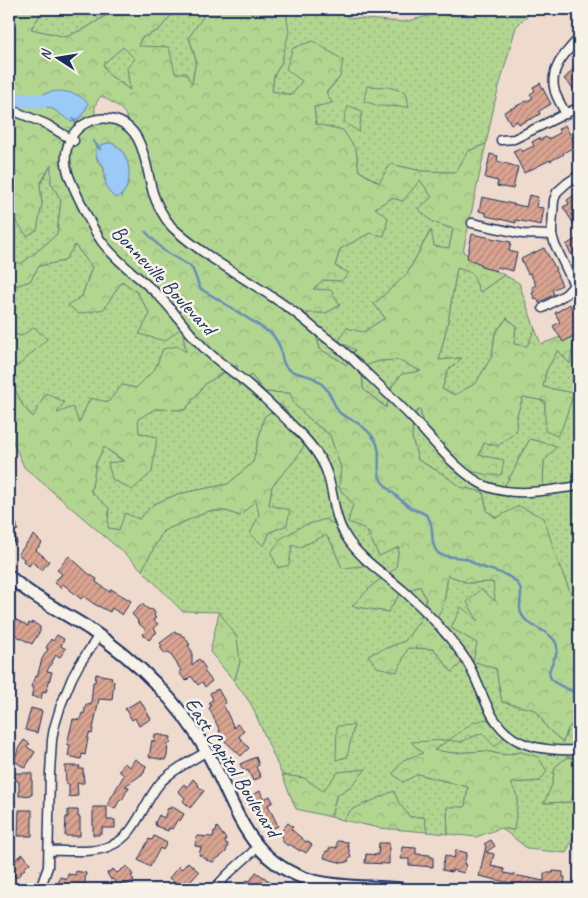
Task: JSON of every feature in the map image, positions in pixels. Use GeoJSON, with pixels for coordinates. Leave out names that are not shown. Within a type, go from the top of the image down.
{"type":"FeatureCollection","features":[{"type":"Feature","properties":{"kind":"street"},"geometry":{"type":"LineString","coordinates":[[566,114],[554,90],[554,73],[560,60],[579,38]]}},
{"type":"Feature","properties":{"kind":"street"},"geometry":{"type":"LineString","coordinates":[[9,109],[36,119],[72,140]]}},
{"type":"Feature","properties":{"kind":"street"},"geometry":{"type":"LineString","coordinates":[[501,140],[514,139],[579,109]]}},
{"type":"Feature","properties":{"kind":"street","name":"Bonneville Boulevard"},"geometry":{"type":"LineString","coordinates":[[579,486],[538,492],[511,491],[488,487],[474,480],[352,359],[291,309],[200,250],[172,226],[156,203],[142,149],[129,127],[114,119],[93,120],[81,125],[76,130],[66,153],[66,166],[88,218],[101,241],[166,303],[204,349],[253,388],[313,448],[328,474],[335,509],[345,536],[363,557],[413,600],[443,630],[473,670],[497,724],[510,736],[529,745],[556,750],[579,750]]}},
{"type":"Feature","properties":{"kind":"street"},"geometry":{"type":"LineString","coordinates":[[544,308],[566,294],[576,283],[555,245],[552,235],[555,196],[559,189],[579,176]]}},
{"type":"Feature","properties":{"kind":"street"},"geometry":{"type":"LineString","coordinates":[[472,223],[523,234],[552,235]]}},
{"type":"Feature","properties":{"kind":"street","name":"East Capitol Boulevard"},"geometry":{"type":"LineString","coordinates":[[9,576],[38,598],[99,635],[127,656],[157,684],[185,717],[207,751],[243,825],[258,847],[277,864],[325,886],[401,889]]}},
{"type":"Feature","properties":{"kind":"street"},"geometry":{"type":"LineString","coordinates":[[40,889],[48,867],[50,773],[52,740],[56,722],[72,678],[99,635]]}},
{"type":"Feature","properties":{"kind":"street"},"geometry":{"type":"LineString","coordinates":[[49,851],[92,851],[116,844],[130,832],[153,792],[162,781],[173,771],[207,751]]}},
{"type":"Feature","properties":{"kind":"street"},"geometry":{"type":"LineString","coordinates":[[214,889],[258,847]]}},
{"type":"Feature","properties":{"kind":"green space"},"geometry":{"type":"Polygon","coordinates":[[[9,9],[44,9],[31,29],[66,37],[88,27],[110,13],[93,9],[174,9],[174,12],[159,30],[141,38],[138,46],[169,47],[175,73],[186,73],[192,84],[196,60],[189,37],[203,17],[201,9],[264,9],[262,12],[286,13],[289,32],[281,63],[274,76],[272,91],[292,95],[302,81],[286,69],[293,48],[313,41],[343,60],[340,77],[326,92],[332,103],[314,107],[316,124],[343,130],[356,150],[359,171],[379,183],[390,164],[422,171],[456,172],[468,151],[486,144],[463,252],[504,275],[480,292],[472,273],[457,268],[439,360],[462,358],[448,370],[442,389],[455,395],[476,383],[492,356],[495,334],[507,318],[516,326],[514,344],[527,346],[535,329],[541,344],[575,332],[570,364],[558,350],[546,371],[543,387],[574,393],[562,428],[557,436],[545,431],[545,401],[523,397],[517,415],[516,432],[498,446],[484,443],[479,455],[504,460],[501,475],[488,475],[466,470],[443,444],[426,438],[420,409],[413,415],[412,438],[418,460],[443,474],[460,487],[483,492],[487,511],[496,518],[519,506],[544,518],[557,560],[571,594],[579,599],[579,723],[573,722],[563,742],[548,729],[536,710],[502,702],[496,669],[473,661],[477,643],[451,628],[461,607],[478,621],[467,602],[481,589],[495,601],[493,582],[468,583],[448,575],[444,602],[432,624],[442,638],[465,659],[452,672],[434,649],[408,648],[397,672],[377,667],[368,655],[405,641],[420,620],[426,599],[420,586],[400,594],[388,612],[352,606],[374,584],[396,568],[399,547],[379,556],[366,529],[348,522],[353,504],[339,488],[341,468],[330,435],[295,405],[290,393],[265,392],[251,375],[239,386],[237,365],[206,383],[185,410],[155,409],[138,419],[139,433],[157,437],[152,472],[132,490],[112,479],[108,463],[124,461],[104,447],[96,463],[91,492],[109,508],[108,528],[119,530],[125,513],[139,519],[154,504],[178,494],[228,484],[253,462],[264,417],[281,404],[308,439],[295,460],[272,486],[269,505],[290,510],[287,525],[270,532],[264,546],[250,534],[259,515],[256,500],[240,516],[226,511],[209,511],[163,531],[142,570],[24,467],[9,433],[9,383],[13,385],[23,406],[33,417],[46,393],[64,402],[57,413],[73,407],[79,423],[90,398],[108,402],[122,385],[136,388],[155,369],[163,349],[177,346],[186,352],[182,327],[165,341],[139,334],[150,314],[137,292],[122,281],[104,309],[79,314],[68,305],[82,296],[92,267],[75,245],[64,261],[39,266],[30,281],[12,287],[9,290],[9,259],[21,264],[57,234],[61,200],[51,183],[51,165],[40,184],[42,204],[37,230],[27,236],[15,220],[9,223],[9,9]],[[123,47],[103,64],[108,74],[130,90],[127,68],[135,59],[123,47]],[[50,92],[25,100],[51,108],[72,122],[79,119],[87,107],[81,97],[67,92],[50,92]],[[101,96],[96,104],[96,119],[128,126],[128,120],[123,111],[110,101],[101,96]],[[107,143],[97,147],[96,155],[98,162],[104,169],[104,178],[109,191],[121,196],[126,188],[129,172],[126,158],[119,147],[114,144],[107,143]],[[420,180],[403,201],[392,198],[375,208],[388,218],[384,236],[370,233],[340,249],[335,266],[349,273],[341,281],[323,280],[313,289],[331,290],[340,305],[326,313],[306,313],[320,349],[347,365],[355,350],[339,341],[346,328],[363,332],[385,318],[374,304],[407,274],[431,230],[434,246],[449,248],[453,229],[433,222],[418,209],[432,197],[420,180]],[[398,360],[379,361],[362,367],[363,389],[386,408],[392,386],[402,374],[421,371],[398,360]]]}},
{"type":"Feature","properties":{"kind":"green space"},"geometry":{"type":"Polygon","coordinates":[[[44,9],[93,9],[111,12],[88,27],[66,37],[31,29],[44,9]]]}},
{"type":"Feature","properties":{"kind":"green space"},"geometry":{"type":"Polygon","coordinates":[[[174,9],[201,9],[203,17],[189,37],[196,60],[192,85],[138,47],[141,38],[159,30],[174,12],[174,9]]]}},
{"type":"Feature","properties":{"kind":"green space"},"geometry":{"type":"Polygon","coordinates":[[[264,9],[337,9],[350,18],[404,22],[455,9],[534,9],[516,27],[495,101],[486,144],[468,151],[456,172],[422,171],[390,164],[380,183],[359,171],[356,150],[316,124],[314,107],[340,77],[302,81],[292,95],[272,91],[274,76],[281,63],[261,12],[264,9]]]}},
{"type":"Feature","properties":{"kind":"green space"},"geometry":{"type":"Polygon","coordinates":[[[123,47],[135,59],[130,90],[108,74],[103,64],[123,47]]]}},
{"type":"Feature","properties":{"kind":"green space"},"geometry":{"type":"Polygon","coordinates":[[[367,86],[388,87],[406,92],[409,107],[379,106],[364,101],[367,86]]]}},
{"type":"Feature","properties":{"kind":"green space"},"geometry":{"type":"Polygon","coordinates":[[[349,106],[362,111],[359,132],[344,122],[349,106]]]}},
{"type":"Feature","properties":{"kind":"green space"},"geometry":{"type":"Polygon","coordinates":[[[52,164],[51,183],[61,200],[57,234],[21,264],[9,259],[9,223],[42,204],[40,184],[52,164]]]}},
{"type":"Feature","properties":{"kind":"green space"},"geometry":{"type":"Polygon","coordinates":[[[420,180],[432,197],[418,209],[433,222],[453,229],[449,249],[433,246],[430,231],[407,274],[374,304],[385,318],[363,332],[347,365],[320,349],[306,312],[326,313],[340,305],[331,291],[312,290],[323,280],[341,281],[348,273],[335,266],[340,249],[370,233],[375,208],[392,198],[403,200],[420,180]]]}},
{"type":"Feature","properties":{"kind":"green space"},"geometry":{"type":"Polygon","coordinates":[[[75,245],[92,267],[82,296],[68,306],[122,281],[137,292],[150,314],[182,327],[186,353],[163,349],[155,369],[136,388],[122,385],[108,402],[79,424],[56,413],[46,394],[34,418],[23,406],[13,385],[9,383],[9,365],[19,365],[22,336],[12,334],[9,330],[9,290],[12,287],[30,281],[39,266],[64,261],[75,245]]]}},
{"type":"Feature","properties":{"kind":"green space"},"geometry":{"type":"Polygon","coordinates":[[[457,268],[472,272],[480,292],[504,275],[519,283],[535,329],[528,347],[514,344],[516,326],[507,318],[495,333],[492,356],[476,383],[455,395],[442,389],[448,370],[461,358],[439,360],[457,268]]]}},
{"type":"Feature","properties":{"kind":"green space"},"geometry":{"type":"Polygon","coordinates":[[[34,327],[47,339],[19,365],[9,365],[9,330],[12,334],[22,336],[34,327]]]}},
{"type":"Feature","properties":{"kind":"green space"},"geometry":{"type":"Polygon","coordinates":[[[579,330],[579,599],[571,594],[557,560],[487,511],[483,492],[460,487],[443,474],[418,460],[412,438],[413,415],[420,409],[426,438],[443,444],[466,470],[479,455],[484,443],[516,432],[517,415],[523,397],[545,401],[545,413],[569,405],[574,394],[543,387],[546,371],[558,350],[569,363],[575,332],[579,330]],[[530,439],[505,485],[543,488],[544,461],[530,439]]]}},
{"type":"Feature","properties":{"kind":"green space"},"geometry":{"type":"Polygon","coordinates":[[[399,360],[422,372],[402,374],[392,386],[387,408],[363,389],[362,366],[379,361],[399,360]]]}},
{"type":"Feature","properties":{"kind":"green space"},"geometry":{"type":"Polygon","coordinates":[[[237,365],[239,386],[251,375],[265,392],[290,393],[313,422],[330,435],[341,468],[339,488],[353,504],[379,555],[399,547],[397,568],[374,584],[352,606],[388,612],[400,594],[420,586],[426,599],[420,620],[405,641],[369,655],[408,648],[434,649],[452,672],[465,659],[442,638],[431,624],[444,602],[448,575],[468,583],[493,582],[496,601],[479,623],[451,628],[478,643],[474,661],[496,669],[502,702],[536,710],[548,729],[563,742],[573,722],[579,723],[579,759],[567,757],[555,767],[552,785],[544,803],[571,802],[576,787],[579,787],[579,830],[576,832],[566,853],[528,849],[501,828],[514,830],[511,783],[540,781],[521,752],[504,755],[485,751],[453,753],[433,750],[448,740],[412,743],[423,753],[418,774],[468,787],[465,807],[447,808],[448,834],[427,832],[424,817],[410,817],[399,804],[351,810],[343,820],[331,817],[336,796],[351,786],[365,770],[338,772],[323,792],[304,778],[282,775],[251,704],[234,681],[240,662],[219,612],[182,611],[142,570],[163,531],[209,511],[226,511],[240,516],[257,499],[260,515],[251,534],[264,546],[270,532],[287,525],[269,505],[272,486],[295,460],[308,439],[281,405],[264,417],[253,462],[228,484],[178,494],[154,504],[139,519],[119,530],[108,528],[91,492],[96,463],[104,447],[124,462],[112,479],[157,437],[139,433],[137,419],[155,409],[185,410],[206,383],[237,365]],[[326,519],[292,545],[300,547],[326,534],[342,568],[326,519]],[[488,719],[460,742],[482,733],[503,737],[488,719]]]}},
{"type":"Feature","properties":{"kind":"green space"},"geometry":{"type":"Polygon","coordinates":[[[530,439],[557,446],[544,461],[543,488],[527,497],[505,485],[530,439]]]}},
{"type":"Feature","properties":{"kind":"green space"},"geometry":{"type":"Polygon","coordinates":[[[326,519],[346,533],[363,566],[342,568],[326,535],[300,547],[292,545],[289,565],[278,568],[271,553],[280,539],[302,526],[326,519]]]}},
{"type":"Feature","properties":{"kind":"green space"},"geometry":{"type":"Polygon","coordinates":[[[219,612],[237,637],[240,662],[234,681],[210,652],[219,612]]]}},
{"type":"Feature","properties":{"kind":"green space"},"geometry":{"type":"Polygon","coordinates":[[[487,719],[504,737],[495,747],[482,733],[460,742],[449,740],[474,722],[487,719]]]}},
{"type":"Feature","properties":{"kind":"green space"},"geometry":{"type":"Polygon","coordinates":[[[354,725],[347,757],[336,760],[337,726],[354,725]]]}},
{"type":"Feature","properties":{"kind":"green space"},"geometry":{"type":"Polygon","coordinates":[[[449,740],[434,750],[453,753],[485,751],[504,755],[521,752],[538,757],[547,771],[540,781],[511,783],[518,798],[514,830],[501,828],[476,837],[448,834],[447,807],[465,807],[468,787],[418,774],[403,782],[393,774],[403,760],[423,753],[411,742],[449,740]]]}},
{"type":"Feature","properties":{"kind":"green space"},"geometry":{"type":"Polygon","coordinates":[[[567,757],[579,759],[579,787],[576,787],[571,802],[544,803],[552,785],[555,767],[567,757]]]}},
{"type":"Feature","properties":{"kind":"green space"},"geometry":{"type":"Polygon","coordinates":[[[366,769],[351,786],[336,796],[331,817],[296,809],[282,775],[304,778],[323,791],[338,772],[366,769]]]}},
{"type":"Feature","properties":{"kind":"green space"},"geometry":{"type":"Polygon","coordinates":[[[394,791],[399,803],[410,817],[424,817],[427,832],[379,828],[343,820],[351,810],[394,791]]]}},
{"type":"Feature","properties":{"kind":"water"},"geometry":{"type":"Polygon","coordinates":[[[60,91],[75,94],[88,103],[82,115],[75,121],[72,122],[53,109],[32,104],[25,100],[50,92],[60,91]]]}},
{"type":"Feature","properties":{"kind":"water"},"geometry":{"type":"Polygon","coordinates":[[[111,143],[121,150],[125,155],[129,169],[126,189],[117,198],[108,189],[103,166],[96,155],[97,147],[111,143]]]}},
{"type":"Feature","properties":{"kind":"building"},"geometry":{"type":"Polygon","coordinates":[[[579,63],[579,94],[564,79],[579,63]]]}},
{"type":"Feature","properties":{"kind":"building"},"geometry":{"type":"Polygon","coordinates":[[[540,83],[551,104],[539,111],[540,114],[533,118],[519,124],[517,121],[511,124],[504,112],[533,98],[530,94],[535,91],[533,87],[540,83]]]}},
{"type":"Feature","properties":{"kind":"building"},"geometry":{"type":"Polygon","coordinates":[[[565,125],[576,146],[564,154],[524,173],[513,151],[520,148],[522,152],[534,146],[532,142],[539,138],[540,140],[546,137],[548,139],[560,133],[558,129],[565,125]]]}},
{"type":"Feature","properties":{"kind":"building"},"geometry":{"type":"Polygon","coordinates":[[[490,154],[498,156],[497,161],[518,167],[513,189],[497,186],[498,181],[485,178],[490,154]]]}},
{"type":"Feature","properties":{"kind":"building"},"geometry":{"type":"Polygon","coordinates":[[[579,192],[579,224],[575,226],[563,207],[569,204],[567,200],[579,192]]]}},
{"type":"Feature","properties":{"kind":"building"},"geometry":{"type":"Polygon","coordinates":[[[529,195],[538,197],[536,207],[544,208],[541,225],[516,220],[516,223],[486,216],[486,213],[479,211],[482,197],[526,207],[529,195]]]}},
{"type":"Feature","properties":{"kind":"building"},"geometry":{"type":"Polygon","coordinates":[[[472,234],[511,242],[509,251],[517,253],[513,271],[497,267],[496,271],[481,267],[481,264],[468,259],[472,234]]]}},
{"type":"Feature","properties":{"kind":"building"},"geometry":{"type":"Polygon","coordinates":[[[579,237],[579,268],[566,245],[579,237]]]}},
{"type":"Feature","properties":{"kind":"building"},"geometry":{"type":"Polygon","coordinates":[[[544,248],[556,269],[562,285],[552,290],[554,294],[539,303],[532,293],[534,292],[532,287],[536,285],[521,259],[544,248]]]}},
{"type":"Feature","properties":{"kind":"building"},"geometry":{"type":"Polygon","coordinates":[[[570,304],[572,309],[579,305],[579,333],[563,342],[553,326],[560,322],[555,313],[570,304]]]}},
{"type":"Feature","properties":{"kind":"building"},"geometry":{"type":"Polygon","coordinates":[[[9,518],[15,519],[18,530],[14,531],[17,542],[9,544],[9,518]]]}},
{"type":"Feature","properties":{"kind":"building"},"geometry":{"type":"Polygon","coordinates":[[[34,535],[42,543],[36,550],[49,561],[42,570],[32,562],[29,566],[18,554],[34,535]]]}},
{"type":"Feature","properties":{"kind":"building"},"geometry":{"type":"Polygon","coordinates":[[[69,556],[97,579],[96,582],[110,592],[111,589],[131,601],[122,615],[112,608],[110,612],[83,596],[81,599],[63,584],[61,588],[54,582],[62,574],[57,570],[69,556]]]}},
{"type":"Feature","properties":{"kind":"building"},"geometry":{"type":"Polygon","coordinates":[[[142,604],[148,609],[153,610],[156,618],[153,620],[158,624],[154,629],[157,632],[149,640],[142,634],[146,630],[137,622],[132,614],[142,604]]]}},
{"type":"Feature","properties":{"kind":"building"},"geometry":{"type":"Polygon","coordinates":[[[9,616],[28,626],[29,623],[33,622],[40,627],[40,631],[32,644],[9,632],[9,616]]]}},
{"type":"Feature","properties":{"kind":"building"},"geometry":{"type":"Polygon","coordinates":[[[175,632],[184,636],[190,645],[188,646],[192,651],[192,665],[199,659],[206,669],[204,671],[212,681],[205,687],[202,682],[198,685],[191,676],[186,681],[180,674],[181,670],[169,652],[165,654],[160,647],[162,646],[160,643],[175,632]]]}},
{"type":"Feature","properties":{"kind":"building"},"geometry":{"type":"Polygon","coordinates":[[[57,635],[64,639],[61,646],[66,649],[60,657],[56,655],[47,671],[52,672],[46,692],[43,691],[41,699],[31,696],[34,688],[31,687],[48,649],[46,648],[51,639],[53,641],[57,635]]]}},
{"type":"Feature","properties":{"kind":"building"},"geometry":{"type":"Polygon","coordinates":[[[96,674],[112,677],[111,680],[114,681],[112,700],[99,699],[92,734],[89,733],[85,755],[82,754],[81,759],[68,756],[70,745],[67,744],[73,719],[80,720],[82,713],[84,714],[86,704],[91,705],[93,682],[95,682],[96,674]]]}},
{"type":"Feature","properties":{"kind":"building"},"geometry":{"type":"Polygon","coordinates":[[[218,689],[226,703],[223,704],[234,728],[237,724],[244,730],[239,737],[249,748],[241,756],[225,741],[219,732],[209,708],[211,707],[209,702],[213,700],[210,693],[218,689]]]}},
{"type":"Feature","properties":{"kind":"building"},"geometry":{"type":"Polygon","coordinates":[[[140,700],[151,719],[139,726],[135,718],[132,720],[125,709],[140,700]]]}},
{"type":"Feature","properties":{"kind":"building"},"geometry":{"type":"Polygon","coordinates":[[[31,708],[42,711],[37,733],[25,730],[31,708]]]}},
{"type":"Feature","properties":{"kind":"building"},"geometry":{"type":"Polygon","coordinates":[[[155,734],[171,737],[165,760],[149,757],[155,734]]]}},
{"type":"Feature","properties":{"kind":"building"},"geometry":{"type":"Polygon","coordinates":[[[24,740],[30,744],[27,747],[35,752],[25,768],[13,760],[24,740]]]}},
{"type":"Feature","properties":{"kind":"building"},"geometry":{"type":"Polygon","coordinates":[[[256,757],[259,765],[256,767],[261,777],[253,781],[248,770],[244,772],[240,764],[256,757]]]}},
{"type":"Feature","properties":{"kind":"building"},"geometry":{"type":"Polygon","coordinates":[[[135,759],[146,766],[144,773],[125,786],[129,787],[115,809],[107,805],[124,775],[119,771],[124,763],[130,767],[135,759]]]}},
{"type":"Feature","properties":{"kind":"building"},"geometry":{"type":"Polygon","coordinates":[[[65,766],[80,766],[79,769],[83,769],[84,783],[77,783],[78,796],[69,797],[69,784],[66,784],[65,766]]]}},
{"type":"Feature","properties":{"kind":"building"},"geometry":{"type":"Polygon","coordinates":[[[14,773],[32,773],[32,795],[19,796],[19,782],[14,779],[14,773]]]}},
{"type":"Feature","properties":{"kind":"building"},"geometry":{"type":"Polygon","coordinates":[[[193,779],[204,791],[190,808],[183,801],[185,798],[178,791],[184,784],[187,787],[193,779]]]}},
{"type":"Feature","properties":{"kind":"building"},"geometry":{"type":"Polygon","coordinates":[[[260,791],[264,799],[270,796],[273,802],[268,805],[278,826],[269,830],[254,806],[255,804],[251,796],[260,791]]]}},
{"type":"Feature","properties":{"kind":"building"},"geometry":{"type":"Polygon","coordinates":[[[171,806],[184,814],[180,821],[178,819],[172,829],[169,828],[168,831],[156,826],[155,823],[159,815],[164,818],[168,808],[170,809],[171,806]]]}},
{"type":"Feature","properties":{"kind":"building"},"geometry":{"type":"Polygon","coordinates":[[[93,807],[107,807],[107,820],[115,820],[115,828],[102,828],[102,833],[93,835],[93,807]]]}},
{"type":"Feature","properties":{"kind":"building"},"geometry":{"type":"Polygon","coordinates":[[[19,810],[32,810],[32,836],[18,836],[19,810]]]}},
{"type":"Feature","properties":{"kind":"building"},"geometry":{"type":"Polygon","coordinates":[[[68,810],[78,810],[80,836],[65,836],[68,810]]]}},
{"type":"Feature","properties":{"kind":"building"},"geometry":{"type":"Polygon","coordinates":[[[288,823],[293,827],[291,829],[312,845],[306,853],[289,844],[288,846],[281,840],[283,837],[279,834],[288,823]]]}},
{"type":"Feature","properties":{"kind":"building"},"geometry":{"type":"Polygon","coordinates":[[[217,827],[226,839],[225,843],[228,844],[226,852],[213,862],[199,855],[201,847],[195,846],[197,836],[213,837],[217,827]]]}},
{"type":"Feature","properties":{"kind":"building"},"geometry":{"type":"Polygon","coordinates":[[[154,836],[167,843],[163,850],[160,848],[150,867],[138,860],[149,839],[152,840],[154,836]]]}},
{"type":"Feature","properties":{"kind":"building"},"geometry":{"type":"Polygon","coordinates":[[[491,840],[495,846],[486,852],[494,854],[491,866],[504,869],[504,873],[544,881],[544,873],[553,873],[553,871],[563,872],[563,877],[565,877],[564,889],[515,889],[509,888],[510,883],[479,876],[486,846],[484,844],[491,840]]]}},
{"type":"Feature","properties":{"kind":"building"},"geometry":{"type":"Polygon","coordinates":[[[337,841],[348,842],[347,846],[351,858],[348,859],[349,861],[343,863],[324,858],[329,848],[337,848],[337,841]]]}},
{"type":"Feature","properties":{"kind":"building"},"geometry":{"type":"Polygon","coordinates":[[[379,843],[389,843],[389,864],[365,863],[366,854],[378,855],[379,843]]]}},
{"type":"Feature","properties":{"kind":"building"},"geometry":{"type":"Polygon","coordinates":[[[402,847],[416,848],[416,854],[430,855],[430,857],[433,857],[433,867],[409,865],[409,859],[401,859],[402,847]]]}},
{"type":"Feature","properties":{"kind":"building"},"geometry":{"type":"Polygon","coordinates":[[[456,850],[467,853],[464,873],[442,870],[445,855],[454,858],[456,850]]]}},
{"type":"Feature","properties":{"kind":"building"},"geometry":{"type":"Polygon","coordinates":[[[23,854],[30,863],[16,878],[9,864],[23,854]]]}},
{"type":"Feature","properties":{"kind":"building"},"geometry":{"type":"Polygon","coordinates":[[[188,862],[199,872],[184,889],[173,889],[177,885],[169,878],[179,866],[182,869],[188,862]]]}},
{"type":"Feature","properties":{"kind":"building"},"geometry":{"type":"Polygon","coordinates":[[[127,866],[134,880],[119,887],[113,879],[111,880],[107,873],[113,869],[117,873],[127,866]]]}},
{"type":"Feature","properties":{"kind":"building"},"geometry":{"type":"Polygon","coordinates":[[[76,871],[86,873],[84,889],[63,889],[63,887],[58,886],[60,877],[67,879],[68,874],[75,875],[76,871]]]}},
{"type":"Feature","properties":{"kind":"building"},"geometry":{"type":"Polygon","coordinates":[[[256,872],[271,882],[265,889],[240,889],[247,880],[250,881],[256,872]]]}},
{"type":"Feature","properties":{"kind":"waterway"},"geometry":{"type":"LineString","coordinates":[[9,97],[19,100],[43,101]]}},
{"type":"Feature","properties":{"kind":"waterway"},"geometry":{"type":"LineString","coordinates":[[73,119],[77,124]]}},
{"type":"Feature","properties":{"kind":"waterway"},"geometry":{"type":"LineString","coordinates":[[93,141],[100,149]]}},
{"type":"Feature","properties":{"kind":"waterway"},"geometry":{"type":"LineString","coordinates":[[146,232],[164,251],[190,266],[200,288],[272,334],[279,345],[285,366],[290,371],[315,378],[328,391],[339,412],[357,422],[370,433],[377,445],[381,480],[391,492],[428,517],[432,526],[433,544],[440,555],[468,559],[477,565],[499,572],[518,584],[521,591],[520,609],[524,618],[547,633],[557,646],[550,671],[552,680],[579,694]]}}]}
